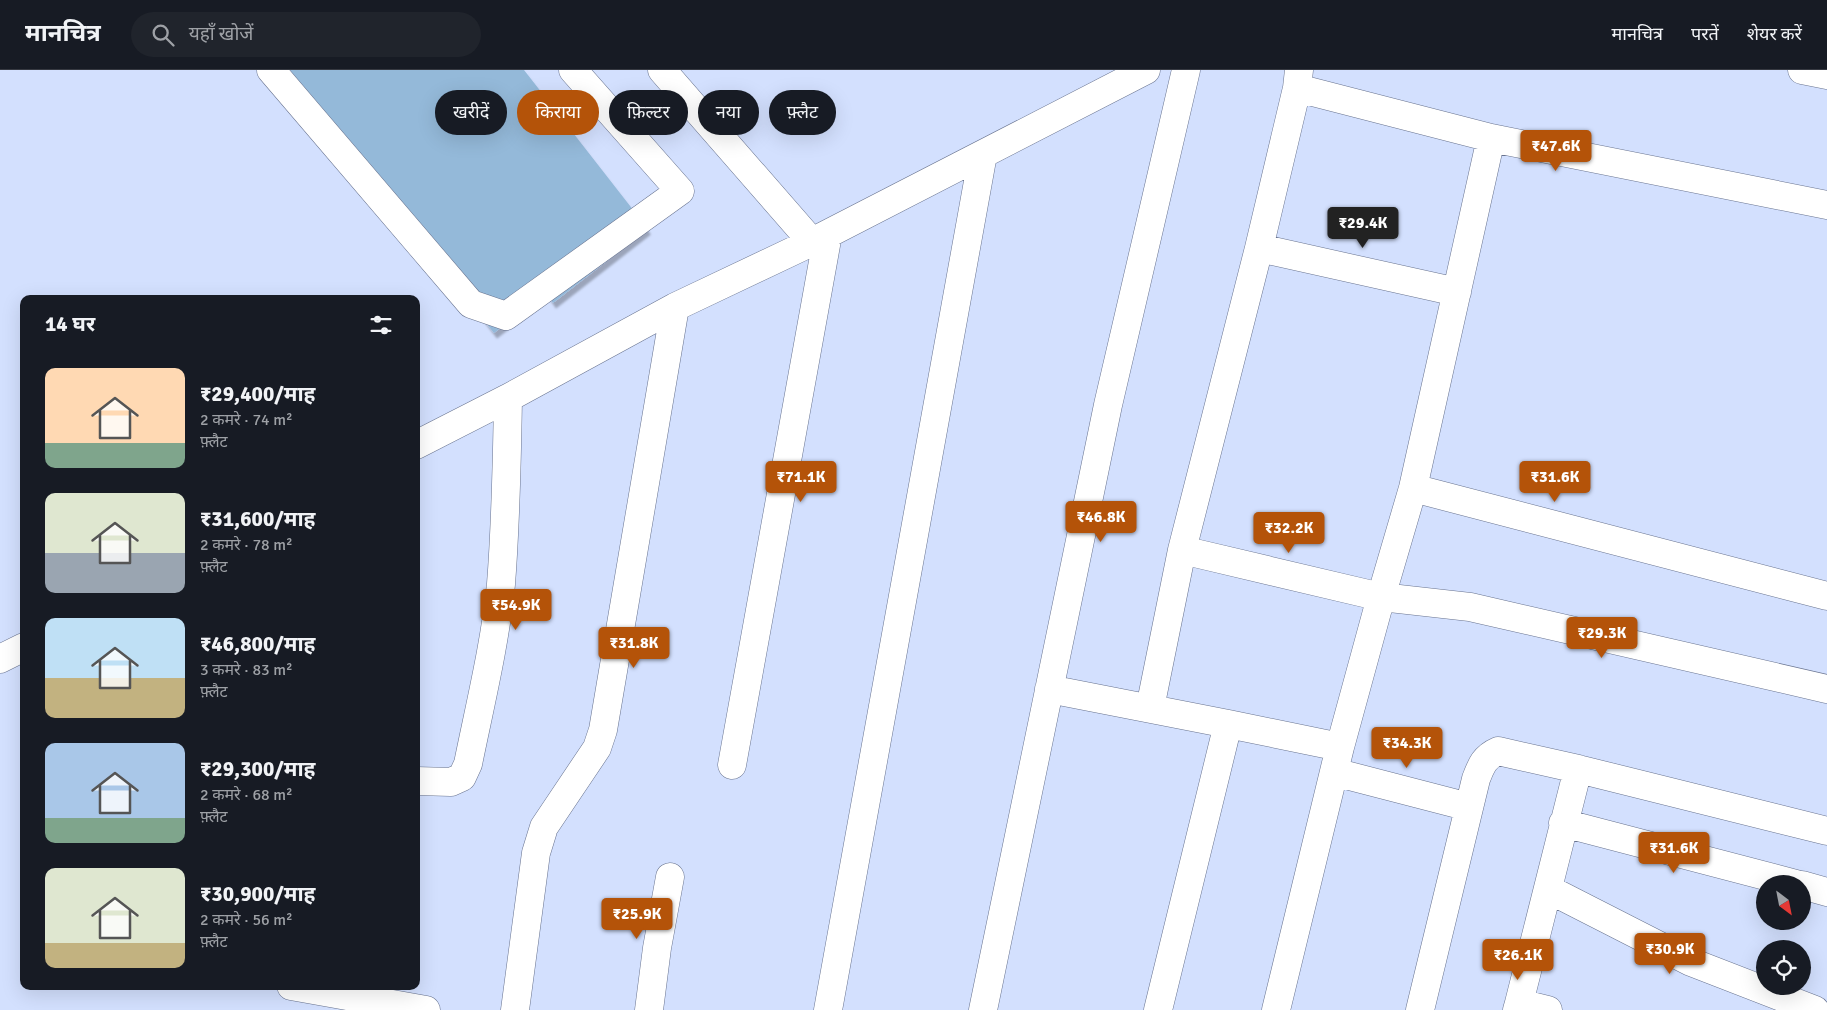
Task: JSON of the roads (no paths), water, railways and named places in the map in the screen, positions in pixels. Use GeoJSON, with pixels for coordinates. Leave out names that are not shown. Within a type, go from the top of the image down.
{"type":"FeatureCollection","features":[{"type":"Feature","properties":{"kind":"street"},"geometry":{"type":"LineString","coordinates":[[271,70],[471,304],[506,316],[680,192],[573,70]]}},
{"type":"Feature","properties":{"kind":"street"},"geometry":{"type":"LineString","coordinates":[[662,70],[820,238]]}},
{"type":"Feature","properties":{"kind":"street"},"geometry":{"type":"LineString","coordinates":[[420,443],[508,398],[675,306],[820,238],[1146,70]]}},
{"type":"Feature","properties":{"kind":"street"},"geometry":{"type":"LineString","coordinates":[[983,1010],[1108,405],[1186,70]]}},
{"type":"Feature","properties":{"kind":"street"},"geometry":{"type":"LineString","coordinates":[[1802,70],[1827,75]]}},
{"type":"Feature","properties":{"kind":"street"},"geometry":{"type":"LineString","coordinates":[[1150,708],[1182,550],[1259,248],[1298,79],[1491,138],[1827,205]]}},
{"type":"Feature","properties":{"kind":"street"},"geometry":{"type":"LineString","coordinates":[[1276,1010],[1337,759],[1413,488],[1491,138]]}},
{"type":"Feature","properties":{"kind":"street"},"geometry":{"type":"LineString","coordinates":[[828,1010],[983,154]]}},
{"type":"Feature","properties":{"kind":"street"},"geometry":{"type":"LineString","coordinates":[[732,765],[820,238]]}},
{"type":"Feature","properties":{"kind":"street"},"geometry":{"type":"LineString","coordinates":[[1259,248],[1457,292]]}},
{"type":"Feature","properties":{"kind":"street"},"geometry":{"type":"LineString","coordinates":[[515,1010],[536,852],[544,827],[556,806],[580,775],[596,748],[603,730],[675,306]]}},
{"type":"Feature","properties":{"kind":"street"},"geometry":{"type":"LineString","coordinates":[[420,781],[451,782],[462,777],[468,764],[495,626],[501,585],[508,398]]}},
{"type":"Feature","properties":{"kind":"street"},"geometry":{"type":"LineString","coordinates":[[1413,488],[1827,596]]}},
{"type":"Feature","properties":{"kind":"street"},"geometry":{"type":"LineString","coordinates":[[1182,550],[1381,598],[1470,607],[1827,689]]}},
{"type":"Feature","properties":{"kind":"street"},"geometry":{"type":"LineString","coordinates":[[0,659],[20,649]]}},
{"type":"Feature","properties":{"kind":"street"},"geometry":{"type":"LineString","coordinates":[[1049,689],[1228,724],[1337,759],[1469,807]]}},
{"type":"Feature","properties":{"kind":"street"},"geometry":{"type":"LineString","coordinates":[[1158,1010],[1228,724]]}},
{"type":"Feature","properties":{"kind":"street"},"geometry":{"type":"LineString","coordinates":[[1420,1010],[1476,779],[1482,763],[1490,754],[1498,751],[1578,769],[1827,831]]}},
{"type":"Feature","properties":{"kind":"street"},"geometry":{"type":"LineString","coordinates":[[1548,1010],[1518,1006],[1578,769]]}},
{"type":"Feature","properties":{"kind":"street"},"geometry":{"type":"LineString","coordinates":[[1563,823],[1762,875]]}},
{"type":"Feature","properties":{"kind":"street"},"geometry":{"type":"LineString","coordinates":[[649,1010],[657,948],[670,877]]}},
{"type":"Feature","properties":{"kind":"street"},"geometry":{"type":"LineString","coordinates":[[1811,888],[1827,892]]}},
{"type":"Feature","properties":{"kind":"street"},"geometry":{"type":"LineString","coordinates":[[1548,889],[1691,962],[1815,1010]]}},
{"type":"Feature","properties":{"kind":"street"},"geometry":{"type":"LineString","coordinates":[[314,990],[426,1010]]}}]}
